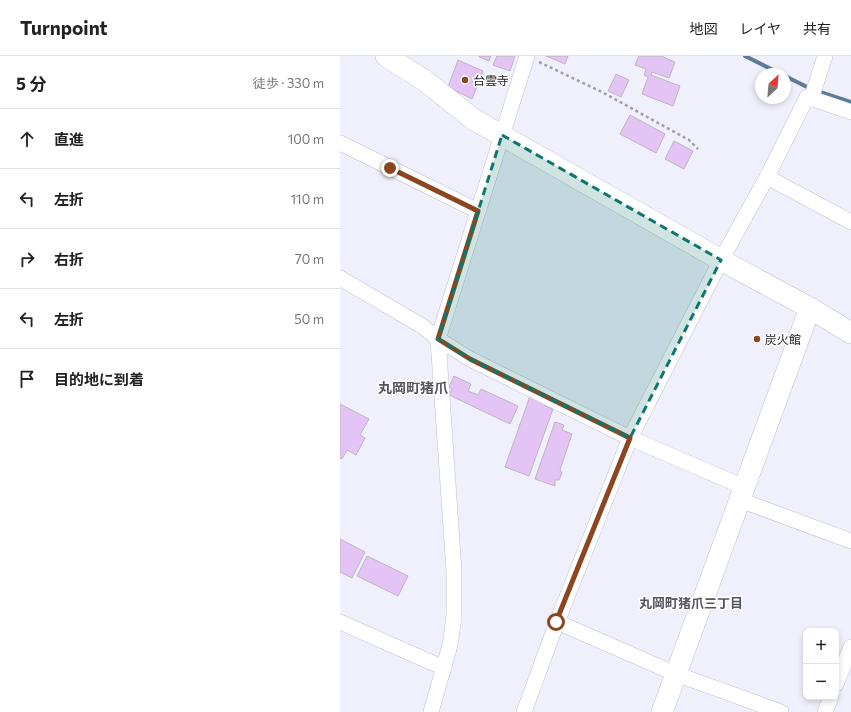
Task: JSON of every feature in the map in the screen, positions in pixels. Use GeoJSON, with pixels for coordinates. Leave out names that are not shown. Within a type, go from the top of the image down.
{"type":"FeatureCollection","features":[{"type":"Feature","properties":{"kind":"street"},"geometry":{"type":"LineString","coordinates":[[386,56],[424,80],[473,118],[720,260],[810,308],[851,333]]}},
{"type":"Feature","properties":{"kind":"street"},"geometry":{"type":"LineString","coordinates":[[811,98],[825,56]]}},
{"type":"Feature","properties":{"kind":"street"},"geometry":{"type":"LineString","coordinates":[[431,712],[444,668],[454,616],[454,571],[438,339],[502,135],[530,57]]}},
{"type":"Feature","properties":{"kind":"street"},"geometry":{"type":"LineString","coordinates":[[524,712],[556,622],[630,438],[720,260],[766,177],[807,97],[851,112]]}},
{"type":"Feature","properties":{"kind":"street"},"geometry":{"type":"LineString","coordinates":[[340,143],[478,211]]}},
{"type":"Feature","properties":{"kind":"street"},"geometry":{"type":"LineString","coordinates":[[766,177],[851,222]]}},
{"type":"Feature","properties":{"kind":"street"},"geometry":{"type":"LineString","coordinates":[[340,278],[422,326],[438,339],[470,359],[742,494],[851,541]]}},
{"type":"Feature","properties":{"kind":"street"},"geometry":{"type":"LineString","coordinates":[[662,712],[810,308]]}},
{"type":"Feature","properties":{"kind":"street"},"geometry":{"type":"LineString","coordinates":[[340,622],[444,668]]}},
{"type":"Feature","properties":{"kind":"street"},"geometry":{"type":"LineString","coordinates":[[556,622],[676,674],[781,712]]}},
{"type":"Feature","properties":{"kind":"street"},"geometry":{"type":"LineString","coordinates":[[839,676],[851,646]]}},
{"type":"Feature","properties":{"kind":"street"},"geometry":{"type":"LineString","coordinates":[[825,712],[830,700]]}},
{"type":"Feature","properties":{"kind":"path"},"geometry":{"type":"LineString","coordinates":[[530,57],[602,92],[689,140],[698,149]]}},
{"type":"Feature","properties":{"kind":"highlighted area"},"geometry":{"type":"Polygon","coordinates":[[[502,135],[721,260],[630,438],[470,359],[438,339],[502,135]]]}},
{"type":"Feature","properties":{"kind":"building"},"geometry":{"type":"Polygon","coordinates":[[[479,56],[491,56],[489,61],[479,56]]]}},
{"type":"Feature","properties":{"kind":"building"},"geometry":{"type":"Polygon","coordinates":[[[497,56],[515,56],[510,71],[493,65],[497,56]]]}},
{"type":"Feature","properties":{"kind":"building"},"geometry":{"type":"Polygon","coordinates":[[[546,56],[568,56],[565,64],[546,56]]]}},
{"type":"Feature","properties":{"kind":"building"},"geometry":{"type":"Polygon","coordinates":[[[639,56],[661,56],[675,62],[669,78],[652,72],[651,75],[680,86],[673,106],[642,94],[648,77],[644,75],[646,69],[635,65],[639,56]]]}},
{"type":"Feature","properties":{"kind":"building","name":"台雲寺"},"geometry":{"type":"Polygon","coordinates":[[[458,60],[483,71],[472,99],[448,87],[458,60]]]}},
{"type":"Feature","properties":{"kind":"building"},"geometry":{"type":"Polygon","coordinates":[[[616,74],[629,80],[621,97],[608,91],[616,74]]]}},
{"type":"Feature","properties":{"kind":"building"},"geometry":{"type":"Polygon","coordinates":[[[630,115],[665,134],[656,153],[620,134],[630,115]]]}},
{"type":"Feature","properties":{"kind":"building"},"geometry":{"type":"Polygon","coordinates":[[[674,141],[693,151],[684,169],[665,159],[674,141]]]}},
{"type":"Feature","properties":{"kind":"building"},"geometry":{"type":"Polygon","coordinates":[[[454,376],[471,384],[468,391],[478,395],[481,389],[518,406],[510,424],[449,395],[452,389],[449,387],[454,376]]]}},
{"type":"Feature","properties":{"kind":"building"},"geometry":{"type":"Polygon","coordinates":[[[530,396],[546,401],[545,406],[553,409],[529,476],[505,467],[530,396]]]}},
{"type":"Feature","properties":{"kind":"building"},"geometry":{"type":"Polygon","coordinates":[[[340,404],[369,419],[360,435],[365,438],[356,455],[347,450],[342,459],[340,458],[340,404]]]}},
{"type":"Feature","properties":{"kind":"building"},"geometry":{"type":"Polygon","coordinates":[[[555,422],[564,425],[562,430],[572,434],[560,470],[562,473],[559,480],[555,480],[555,486],[535,479],[555,422]]]}},
{"type":"Feature","properties":{"kind":"building"},"geometry":{"type":"Polygon","coordinates":[[[340,539],[365,552],[352,578],[340,572],[340,539]]]}},
{"type":"Feature","properties":{"kind":"building"},"geometry":{"type":"Polygon","coordinates":[[[367,556],[408,576],[398,596],[357,576],[367,556]]]}},
{"type":"Feature","properties":{"kind":"waterway"},"geometry":{"type":"LineString","coordinates":[[745,56],[769,68]]}},
{"type":"Feature","properties":{"kind":"waterway"},"geometry":{"type":"LineString","coordinates":[[791,79],[811,89]]}},
{"type":"Feature","properties":{"kind":"waterway"},"geometry":{"type":"LineString","coordinates":[[817,91],[851,102]]}},
{"type":"Feature","properties":{"kind":"place","name":"台雲寺"},"geometry":{"type":"Point","coordinates":[465,80]}},
{"type":"Feature","properties":{"kind":"place","name":"炭火館"},"geometry":{"type":"Point","coordinates":[757,339]}},
{"type":"Feature","properties":{"kind":"district","name":"丸岡町猪爪"},"geometry":{"type":"Point","coordinates":[413,387]}},
{"type":"Feature","properties":{"kind":"district","name":"丸岡町猪爪三丁目"},"geometry":{"type":"Point","coordinates":[691,603]}},
{"type":"Feature","properties":{"kind":"route"},"geometry":{"type":"LineString","coordinates":[[390,168],[478,211],[438,339],[470,359],[630,438],[556,622]]}}]}
